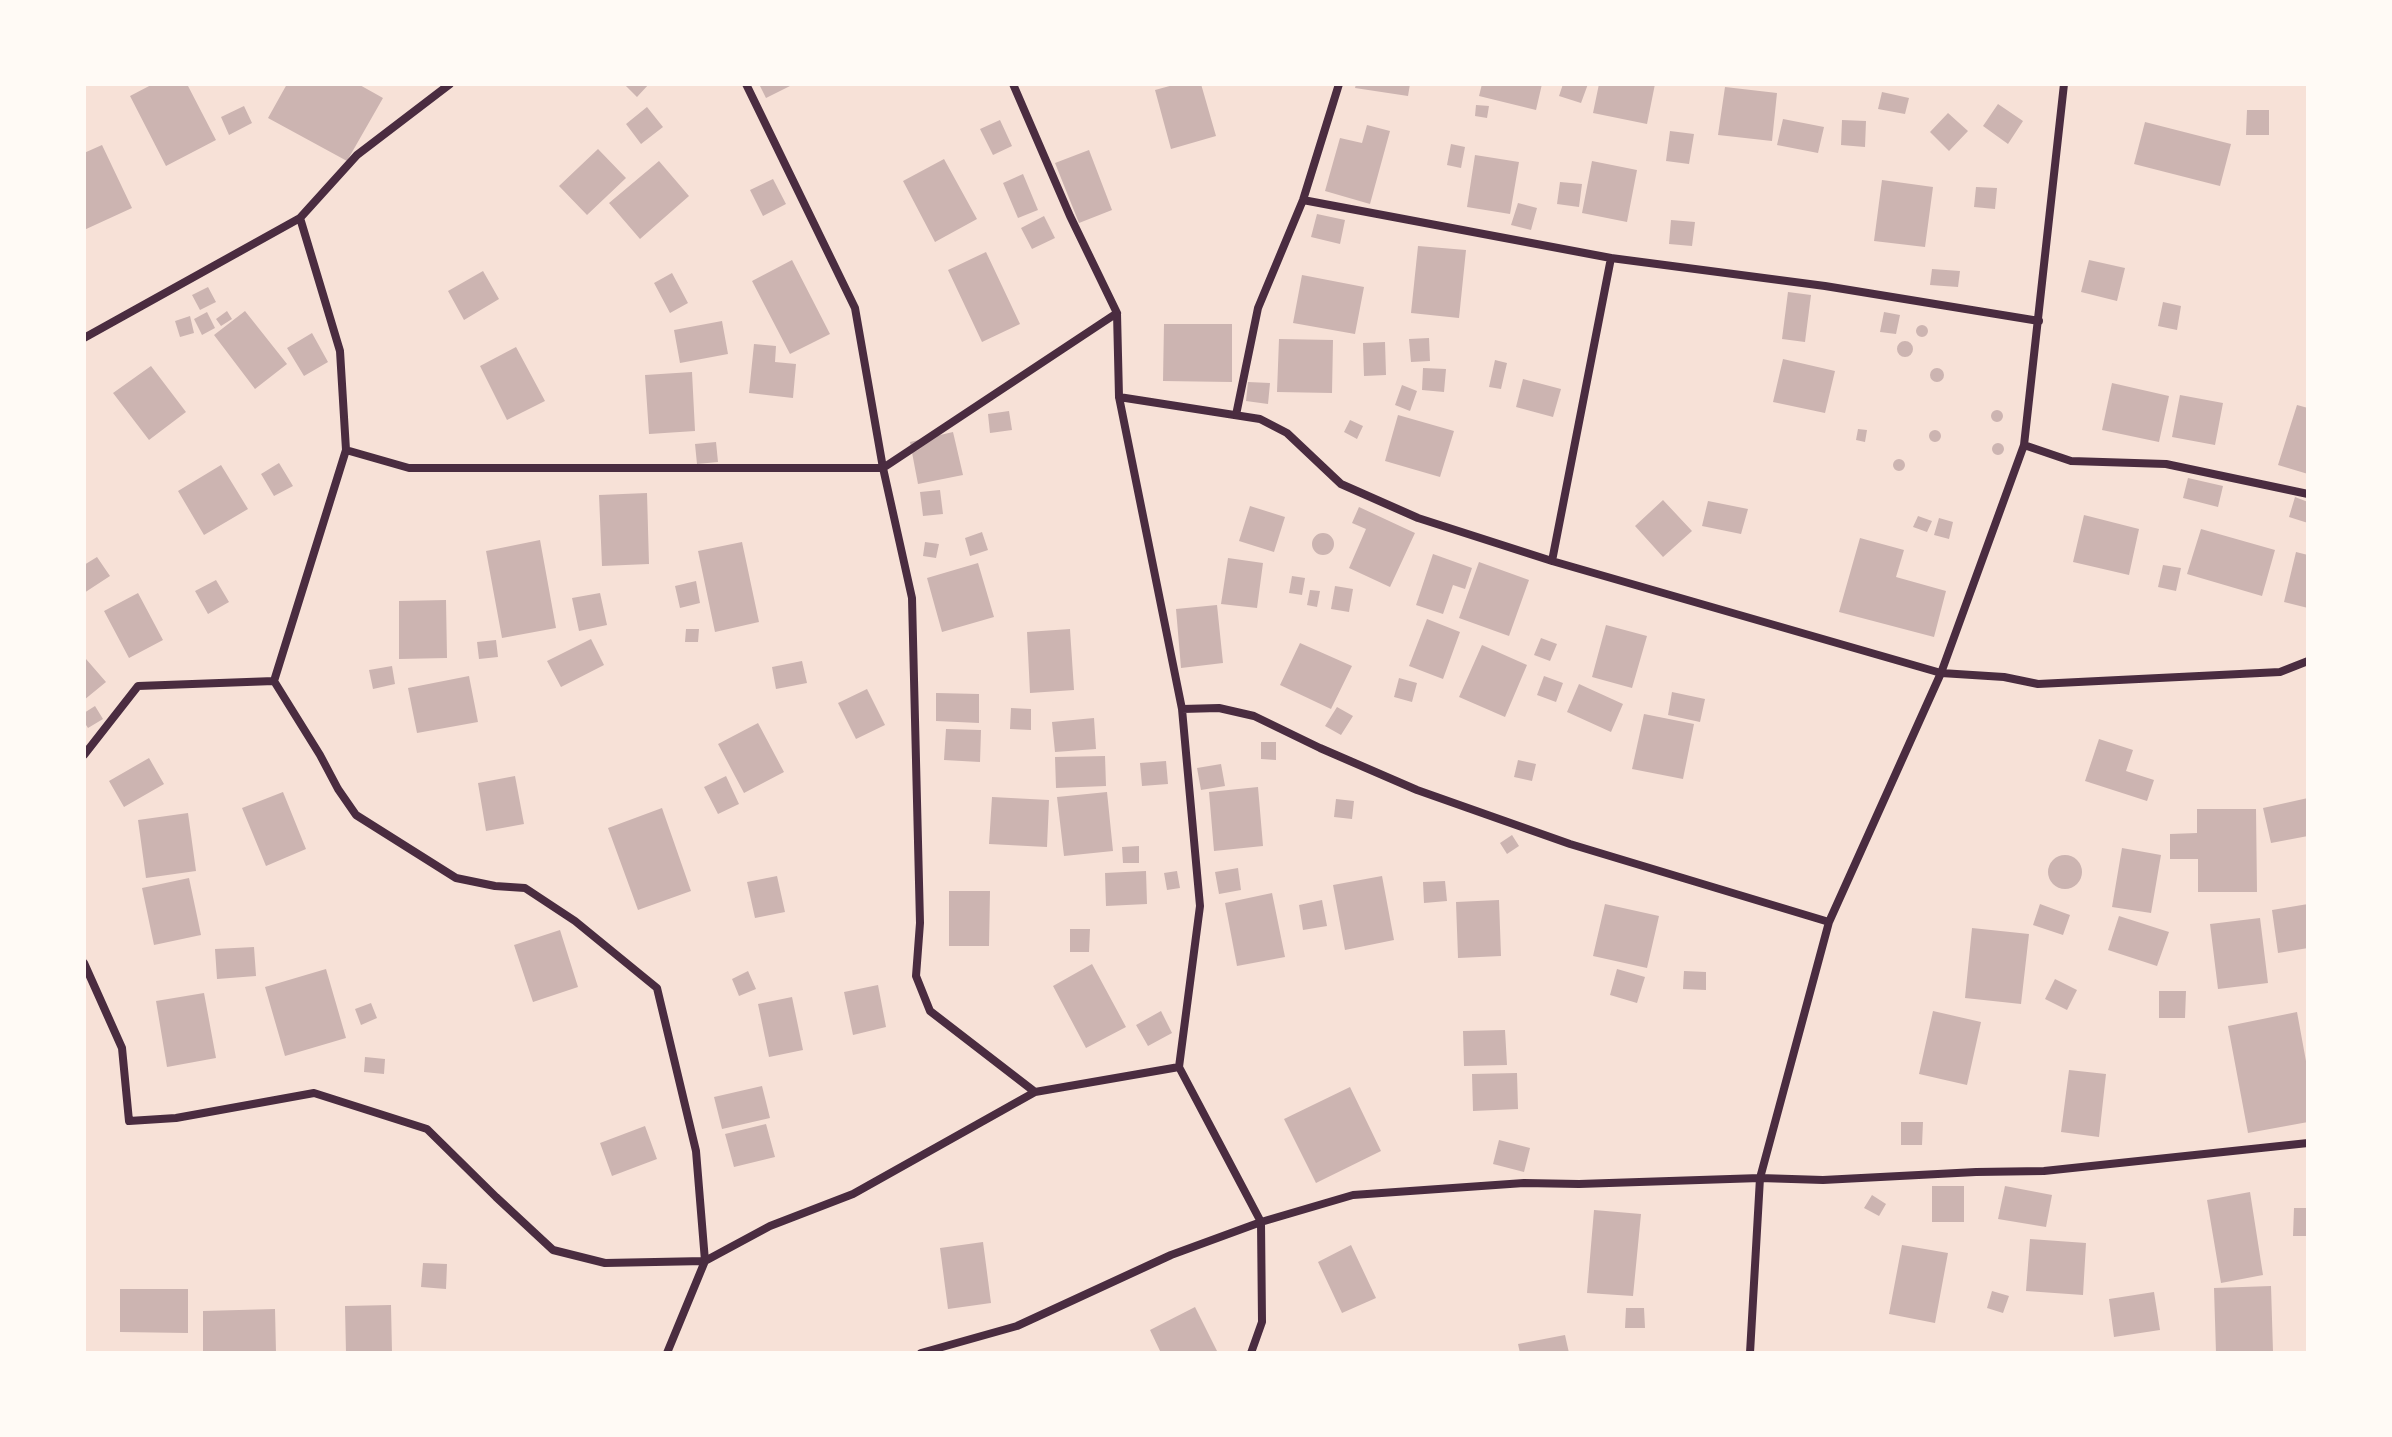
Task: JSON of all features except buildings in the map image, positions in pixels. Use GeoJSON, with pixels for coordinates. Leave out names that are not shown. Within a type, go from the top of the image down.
{"type":"FeatureCollection","features":[{"type":"Feature","properties":{"kind":"street"},"geometry":{"type":"LineString","coordinates":[[84,338],[300,218],[357,155],[450,84]]}},
{"type":"Feature","properties":{"kind":"street"},"geometry":{"type":"LineString","coordinates":[[746,84],[855,308],[883,468],[912,598],[920,923],[916,976],[930,1011],[1035,1092]]}},
{"type":"Feature","properties":{"kind":"street"},"geometry":{"type":"LineString","coordinates":[[1013,84],[1070,216],[1117,313],[1119,397],[1182,709],[1200,906],[1179,1067],[1261,1222],[1262,1322],[1251,1353]]}},
{"type":"Feature","properties":{"kind":"street"},"geometry":{"type":"LineString","coordinates":[[1236,415],[1258,308],[1303,200],[1339,84]]}},
{"type":"Feature","properties":{"kind":"street"},"geometry":{"type":"LineString","coordinates":[[1750,1353],[1760,1178],[1829,922],[1941,673],[2024,445],[2064,84]]}},
{"type":"Feature","properties":{"kind":"street"},"geometry":{"type":"LineString","coordinates":[[1303,200],[1611,258],[1825,286],[2039,321]]}},
{"type":"Feature","properties":{"kind":"street"},"geometry":{"type":"LineString","coordinates":[[300,218],[340,351],[346,450],[274,681],[356,815],[456,878],[525,888],[575,921],[657,988],[696,1151],[705,1261],[667,1353]]}},
{"type":"Feature","properties":{"kind":"street"},"geometry":{"type":"LineString","coordinates":[[1552,561],[1611,258]]}},
{"type":"Feature","properties":{"kind":"street"},"geometry":{"type":"LineString","coordinates":[[346,450],[409,468],[883,468],[1117,313]]}},
{"type":"Feature","properties":{"kind":"street"},"geometry":{"type":"LineString","coordinates":[[1119,397],[1260,419],[1287,433],[1341,484],[1384,504],[1552,561],[1941,673],[2004,677],[2038,684],[2280,672],[2308,661]]}},
{"type":"Feature","properties":{"kind":"street"},"geometry":{"type":"LineString","coordinates":[[2024,445],[2071,461],[2166,464],[2308,494]]}},
{"type":"Feature","properties":{"kind":"street"},"geometry":{"type":"LineString","coordinates":[[84,755],[138,686],[274,681]]}},
{"type":"Feature","properties":{"kind":"street"},"geometry":{"type":"LineString","coordinates":[[1182,709],[1219,708],[1254,716],[1417,790],[1570,844],[1829,922]]}},
{"type":"Feature","properties":{"kind":"street"},"geometry":{"type":"LineString","coordinates":[[84,963],[122,1048],[129,1121],[176,1118],[314,1093],[427,1129],[553,1250],[605,1263],[705,1261],[770,1226],[853,1194],[1035,1092],[1179,1067]]}},
{"type":"Feature","properties":{"kind":"street"},"geometry":{"type":"LineString","coordinates":[[921,1353],[1017,1326],[1171,1255],[1261,1222],[1353,1195],[1524,1183],[1760,1178],[1823,1180],[2044,1171],[2308,1143]]}}]}
